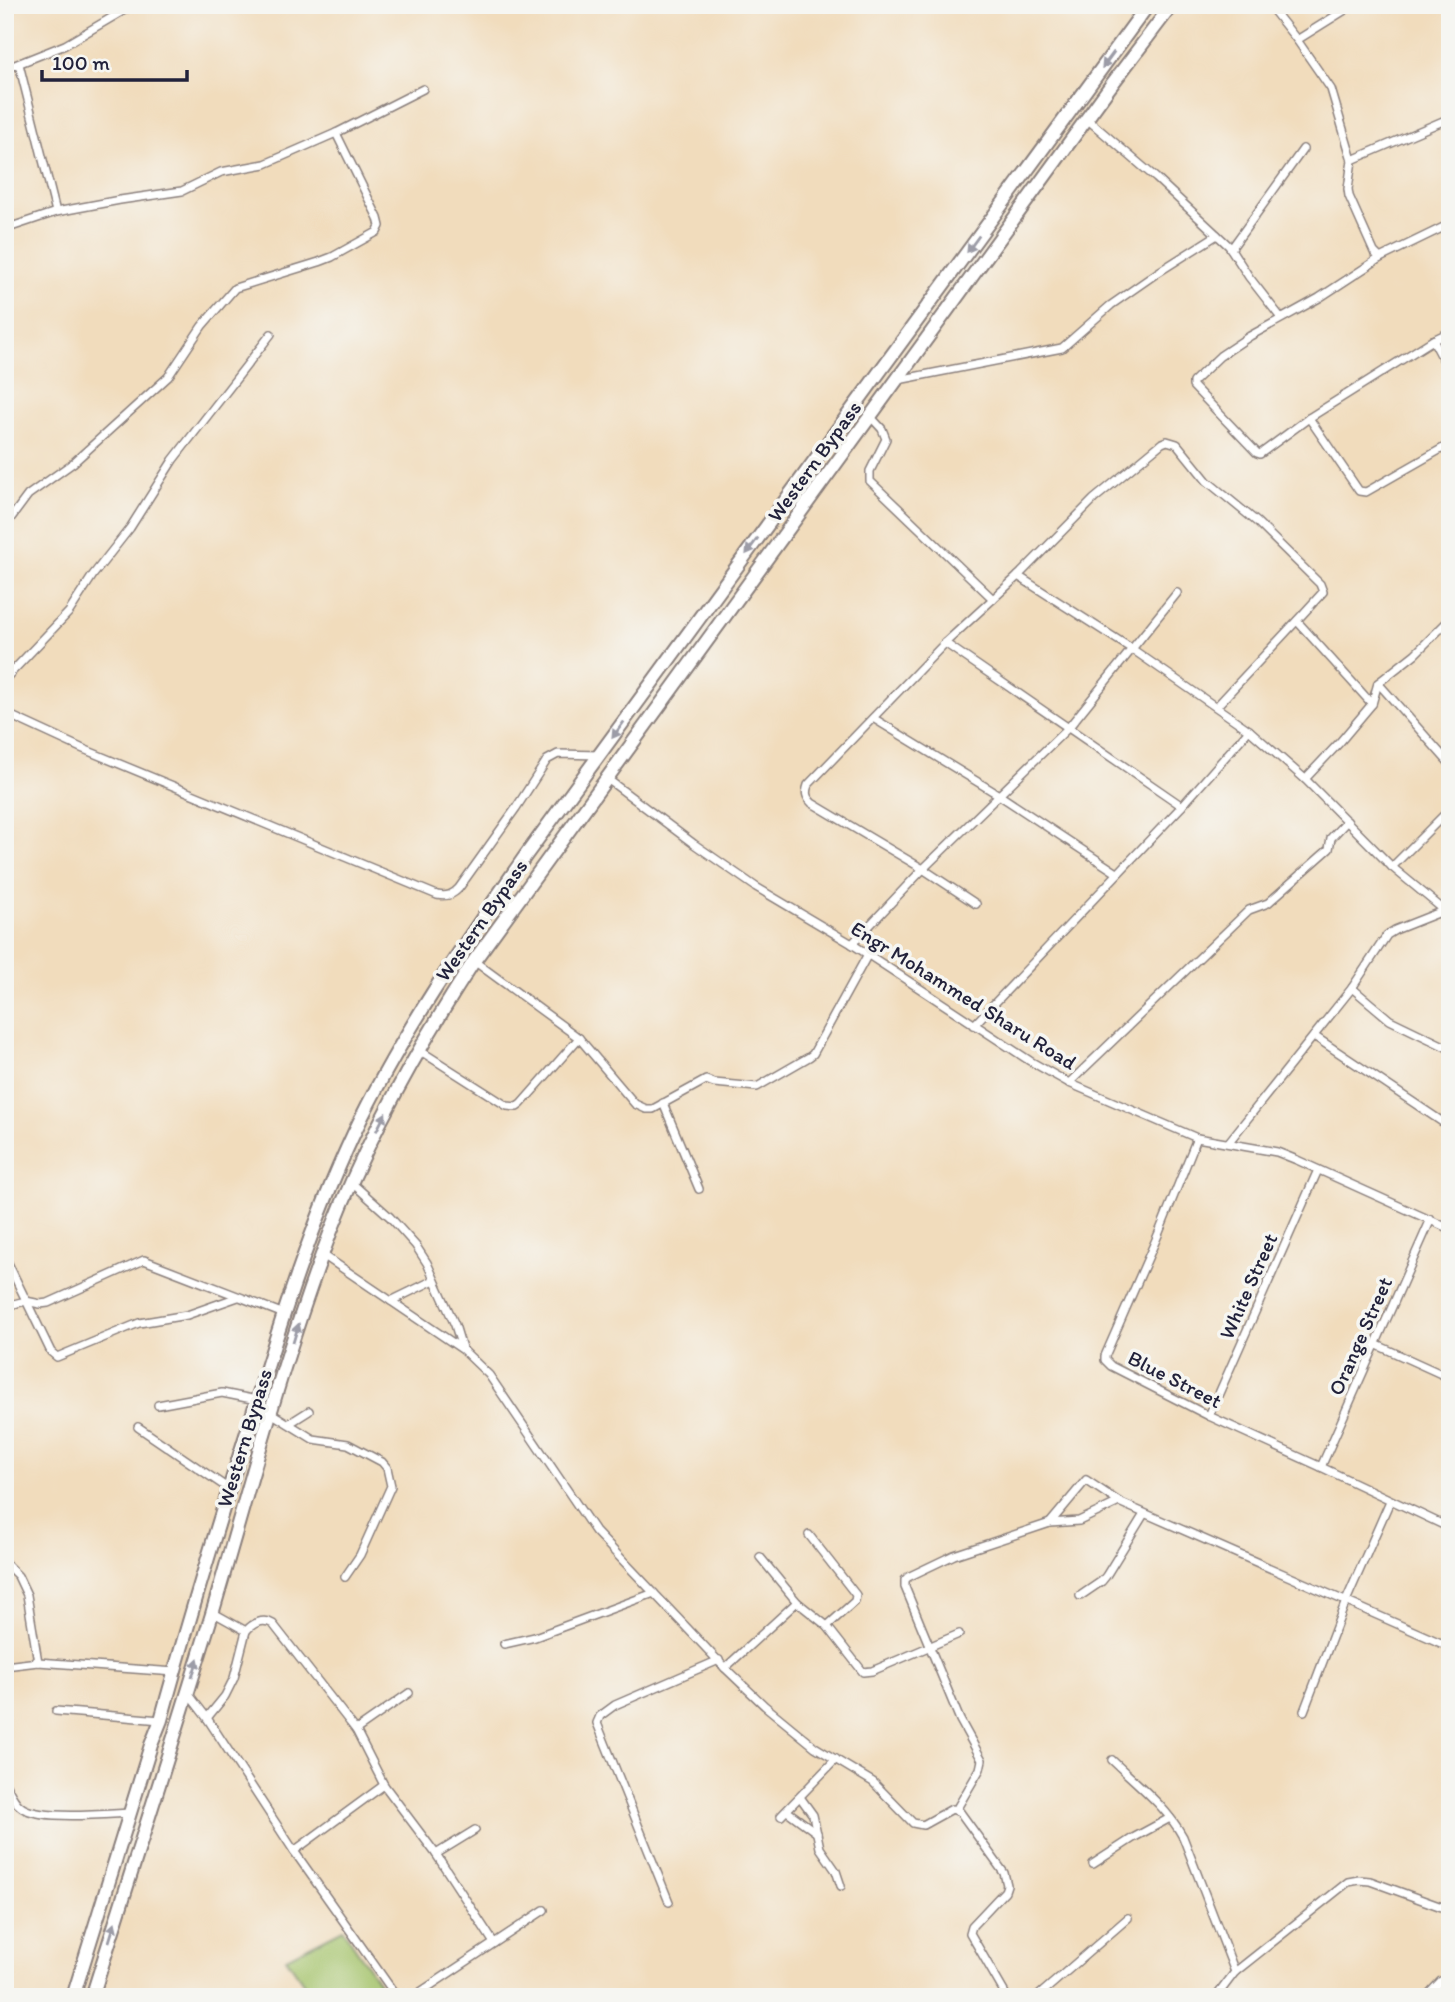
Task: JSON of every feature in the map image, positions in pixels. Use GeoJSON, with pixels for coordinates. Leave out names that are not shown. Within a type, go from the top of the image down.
{"type":"FeatureCollection","features":[{"type":"Feature","properties":{"kind":"main road","name":"Western Bypass"},"geometry":{"type":"LineString","coordinates":[[73,1997],[161,1720],[284,1314],[315,1223],[336,1173],[390,1063],[454,958],[1148,5]]}},
{"type":"Feature","properties":{"kind":"main road","name":"Western Bypass"},"geometry":{"type":"LineString","coordinates":[[92,1997],[271,1413],[331,1230],[372,1140],[419,1050],[474,961],[1172,5]]}},
{"type":"Feature","properties":{"kind":"main road"},"geometry":{"type":"LineString","coordinates":[[222,1513],[239,1518]]}},
{"type":"Feature","properties":{"kind":"street"},"geometry":{"type":"LineString","coordinates":[[5,69],[65,45],[133,5]]}},
{"type":"Feature","properties":{"kind":"street"},"geometry":{"type":"LineString","coordinates":[[1269,5],[1331,89],[1352,160],[1349,196],[1374,252],[1380,258]]}},
{"type":"Feature","properties":{"kind":"street"},"geometry":{"type":"LineString","coordinates":[[1297,40],[1353,5]]}},
{"type":"Feature","properties":{"kind":"street"},"geometry":{"type":"LineString","coordinates":[[19,64],[56,212]]}},
{"type":"Feature","properties":{"kind":"street"},"geometry":{"type":"LineString","coordinates":[[5,229],[56,212],[182,191],[221,172],[265,164],[336,133],[423,89]]}},
{"type":"Feature","properties":{"kind":"street"},"geometry":{"type":"LineString","coordinates":[[1352,160],[1450,118]]}},
{"type":"Feature","properties":{"kind":"street"},"geometry":{"type":"LineString","coordinates":[[1087,119],[1231,249],[1281,318]]}},
{"type":"Feature","properties":{"kind":"street"},"geometry":{"type":"LineString","coordinates":[[5,526],[28,495],[73,463],[168,377],[202,326],[235,288],[332,257],[377,232],[380,226],[378,218],[336,133]]}},
{"type":"Feature","properties":{"kind":"street"},"geometry":{"type":"LineString","coordinates":[[1231,249],[1303,149]]}},
{"type":"Feature","properties":{"kind":"street"},"geometry":{"type":"LineString","coordinates":[[1450,224],[1380,258],[1319,298],[1220,356],[1193,386],[1260,454],[1309,418],[1450,332]]}},
{"type":"Feature","properties":{"kind":"street"},"geometry":{"type":"LineString","coordinates":[[896,380],[1062,348],[1111,305],[1217,235]]}},
{"type":"Feature","properties":{"kind":"street"},"geometry":{"type":"LineString","coordinates":[[5,679],[69,612],[93,575],[130,528],[173,460],[271,334]]}},
{"type":"Feature","properties":{"kind":"street"},"geometry":{"type":"LineString","coordinates":[[1433,340],[1450,372]]}},
{"type":"Feature","properties":{"kind":"street"},"geometry":{"type":"LineString","coordinates":[[870,416],[883,429],[886,439],[870,471],[870,481],[993,599]]}},
{"type":"Feature","properties":{"kind":"street"},"geometry":{"type":"LineString","coordinates":[[1309,418],[1362,492],[1450,444]]}},
{"type":"Feature","properties":{"kind":"street"},"geometry":{"type":"LineString","coordinates":[[976,904],[807,798],[808,785],[945,643],[1018,576],[1094,499],[1162,443],[1172,441],[1208,481],[1257,522],[1320,584],[1322,592],[1217,706]]}},
{"type":"Feature","properties":{"kind":"street"},"geometry":{"type":"LineString","coordinates":[[1018,576],[1132,649],[1249,730],[1305,779],[1392,867],[1447,913]]}},
{"type":"Feature","properties":{"kind":"street"},"geometry":{"type":"LineString","coordinates":[[852,944],[923,869],[1069,727],[1177,593]]}},
{"type":"Feature","properties":{"kind":"street"},"geometry":{"type":"LineString","coordinates":[[1305,779],[1372,704],[1378,683],[1415,654],[1450,620]]}},
{"type":"Feature","properties":{"kind":"street"},"geometry":{"type":"LineString","coordinates":[[1297,621],[1372,704]]}},
{"type":"Feature","properties":{"kind":"street"},"geometry":{"type":"LineString","coordinates":[[945,643],[1182,806]]}},
{"type":"Feature","properties":{"kind":"street"},"geometry":{"type":"LineString","coordinates":[[1378,683],[1450,764]]}},
{"type":"Feature","properties":{"kind":"street"},"geometry":{"type":"LineString","coordinates":[[5,687],[6,713],[80,748],[445,896],[460,888],[547,760],[558,754],[600,755]]}},
{"type":"Feature","properties":{"kind":"street"},"geometry":{"type":"LineString","coordinates":[[873,718],[1117,873]]}},
{"type":"Feature","properties":{"kind":"street"},"geometry":{"type":"LineString","coordinates":[[974,1025],[1182,806],[1249,730]]}},
{"type":"Feature","properties":{"kind":"street","name":"Engr Mohammed Sharu Road"},"geometry":{"type":"LineString","coordinates":[[606,778],[756,887],[868,954],[1030,1061],[1069,1083],[1197,1138],[1277,1152],[1450,1228]]}},
{"type":"Feature","properties":{"kind":"street"},"geometry":{"type":"LineString","coordinates":[[1392,867],[1450,809]]}},
{"type":"Feature","properties":{"kind":"street"},"geometry":{"type":"LineString","coordinates":[[1069,1083],[1249,910],[1268,904],[1329,849],[1331,838],[1347,821]]}},
{"type":"Feature","properties":{"kind":"street"},"geometry":{"type":"LineString","coordinates":[[1228,1143],[1352,988],[1387,935],[1447,913]]}},
{"type":"Feature","properties":{"kind":"street"},"geometry":{"type":"LineString","coordinates":[[474,961],[579,1038],[635,1104],[646,1110],[663,1104],[706,1080],[757,1087],[809,1057],[868,954]]}},
{"type":"Feature","properties":{"kind":"street"},"geometry":{"type":"LineString","coordinates":[[1352,988],[1390,1020],[1450,1049]]}},
{"type":"Feature","properties":{"kind":"street"},"geometry":{"type":"LineString","coordinates":[[1314,1036],[1450,1126]]}},
{"type":"Feature","properties":{"kind":"street"},"geometry":{"type":"LineString","coordinates":[[419,1050],[512,1107],[521,1104],[579,1038]]}},
{"type":"Feature","properties":{"kind":"street"},"geometry":{"type":"LineString","coordinates":[[663,1104],[699,1189]]}},
{"type":"Feature","properties":{"kind":"street","name":"Blue Street"},"geometry":{"type":"LineString","coordinates":[[1197,1138],[1105,1360],[1111,1366],[1209,1416],[1450,1528]]}},
{"type":"Feature","properties":{"kind":"street","name":"White Street"},"geometry":{"type":"LineString","coordinates":[[1209,1416],[1318,1170]]}},
{"type":"Feature","properties":{"kind":"street"},"geometry":{"type":"LineString","coordinates":[[352,1183],[390,1217],[416,1246],[427,1263],[455,1325],[462,1349]]}},
{"type":"Feature","properties":{"kind":"street","name":"Orange Street"},"geometry":{"type":"LineString","coordinates":[[1321,1466],[1431,1219]]}},
{"type":"Feature","properties":{"kind":"street"},"geometry":{"type":"LineString","coordinates":[[323,1255],[462,1349],[492,1378],[595,1531],[725,1668],[765,1706],[815,1747],[873,1782],[913,1823],[923,1825],[948,1811],[960,1812],[1007,1878],[1004,1891],[972,1926],[970,1933],[1007,1997]]}},
{"type":"Feature","properties":{"kind":"street"},"geometry":{"type":"LineString","coordinates":[[5,1257],[51,1352],[57,1357],[139,1323],[187,1315],[238,1297]]}},
{"type":"Feature","properties":{"kind":"street"},"geometry":{"type":"LineString","coordinates":[[5,1306],[26,1301],[48,1303],[144,1260],[284,1314]]}},
{"type":"Feature","properties":{"kind":"street"},"geometry":{"type":"LineString","coordinates":[[391,1301],[433,1280]]}},
{"type":"Feature","properties":{"kind":"street"},"geometry":{"type":"LineString","coordinates":[[1375,1344],[1450,1378]]}},
{"type":"Feature","properties":{"kind":"street"},"geometry":{"type":"LineString","coordinates":[[158,1405],[222,1393],[257,1399]]}},
{"type":"Feature","properties":{"kind":"street"},"geometry":{"type":"LineString","coordinates":[[290,1423],[309,1411]]}},
{"type":"Feature","properties":{"kind":"street"},"geometry":{"type":"LineString","coordinates":[[271,1413],[313,1439],[348,1444],[382,1462],[387,1468],[391,1486],[360,1555],[345,1577]]}},
{"type":"Feature","properties":{"kind":"street"},"geometry":{"type":"LineString","coordinates":[[138,1427],[229,1489]]}},
{"type":"Feature","properties":{"kind":"street"},"geometry":{"type":"LineString","coordinates":[[1050,1523],[1086,1480],[1119,1502],[1144,1514],[1450,1647]]}},
{"type":"Feature","properties":{"kind":"street"},"geometry":{"type":"LineString","coordinates":[[1304,1710],[1346,1601],[1390,1501]]}},
{"type":"Feature","properties":{"kind":"street"},"geometry":{"type":"LineString","coordinates":[[956,1810],[980,1769],[982,1760],[960,1720],[905,1587],[908,1577],[954,1555],[1050,1523],[1079,1521],[1119,1502]]}},
{"type":"Feature","properties":{"kind":"street"},"geometry":{"type":"LineString","coordinates":[[1080,1596],[1106,1576],[1144,1514]]}},
{"type":"Feature","properties":{"kind":"street"},"geometry":{"type":"LineString","coordinates":[[809,1535],[856,1595],[855,1601],[827,1626]]}},
{"type":"Feature","properties":{"kind":"street"},"geometry":{"type":"LineString","coordinates":[[760,1557],[797,1602],[827,1626],[867,1673],[959,1634]]}},
{"type":"Feature","properties":{"kind":"street"},"geometry":{"type":"LineString","coordinates":[[5,1563],[18,1576],[27,1595],[38,1662]]}},
{"type":"Feature","properties":{"kind":"street"},"geometry":{"type":"LineString","coordinates":[[504,1644],[535,1637],[654,1593]]}},
{"type":"Feature","properties":{"kind":"street"},"geometry":{"type":"LineString","coordinates":[[725,1668],[797,1602]]}},
{"type":"Feature","properties":{"kind":"street"},"geometry":{"type":"LineString","coordinates":[[212,1612],[246,1631]]}},
{"type":"Feature","properties":{"kind":"street"},"geometry":{"type":"LineString","coordinates":[[207,1718],[225,1696],[234,1678],[246,1631],[264,1621],[273,1624],[356,1730],[384,1785],[436,1854],[494,1943]]}},
{"type":"Feature","properties":{"kind":"street"},"geometry":{"type":"LineString","coordinates":[[668,1902],[597,1724],[600,1716],[615,1705],[719,1660]]}},
{"type":"Feature","properties":{"kind":"street"},"geometry":{"type":"LineString","coordinates":[[5,1666],[38,1662],[174,1672]]}},
{"type":"Feature","properties":{"kind":"street"},"geometry":{"type":"LineString","coordinates":[[187,1692],[397,1997]]}},
{"type":"Feature","properties":{"kind":"street"},"geometry":{"type":"LineString","coordinates":[[356,1730],[409,1693]]}},
{"type":"Feature","properties":{"kind":"street"},"geometry":{"type":"LineString","coordinates":[[56,1711],[161,1720]]}},
{"type":"Feature","properties":{"kind":"street"},"geometry":{"type":"LineString","coordinates":[[817,1833],[784,1814],[836,1759]]}},
{"type":"Feature","properties":{"kind":"street"},"geometry":{"type":"LineString","coordinates":[[1112,1760],[1147,1791],[1183,1838],[1235,1972]]}},
{"type":"Feature","properties":{"kind":"street"},"geometry":{"type":"LineString","coordinates":[[5,1783],[18,1806],[29,1812],[48,1815],[130,1813]]}},
{"type":"Feature","properties":{"kind":"street"},"geometry":{"type":"LineString","coordinates":[[294,1851],[384,1785]]}},
{"type":"Feature","properties":{"kind":"street"},"geometry":{"type":"LineString","coordinates":[[800,1797],[814,1815],[820,1848],[836,1871],[841,1886]]}},
{"type":"Feature","properties":{"kind":"street"},"geometry":{"type":"LineString","coordinates":[[1093,1864],[1170,1818]]}},
{"type":"Feature","properties":{"kind":"street"},"geometry":{"type":"LineString","coordinates":[[436,1854],[475,1830]]}},
{"type":"Feature","properties":{"kind":"street"},"geometry":{"type":"LineString","coordinates":[[1216,1997],[1235,1972],[1348,1882],[1370,1881],[1450,1910]]}},
{"type":"Feature","properties":{"kind":"street"},"geometry":{"type":"LineString","coordinates":[[413,1997],[544,1910]]}},
{"type":"Feature","properties":{"kind":"street"},"geometry":{"type":"LineString","coordinates":[[1037,1997],[1128,1918]]}},
{"type":"Feature","properties":{"kind":"street"},"geometry":{"type":"LineString","coordinates":[[1426,1997],[1441,1981],[1450,1978]]}},
{"type":"Feature","properties":{"kind":"green space"},"geometry":{"type":"Polygon","coordinates":[[[343,1929],[388,1997],[313,1997],[286,1958],[343,1929]]]}}]}
